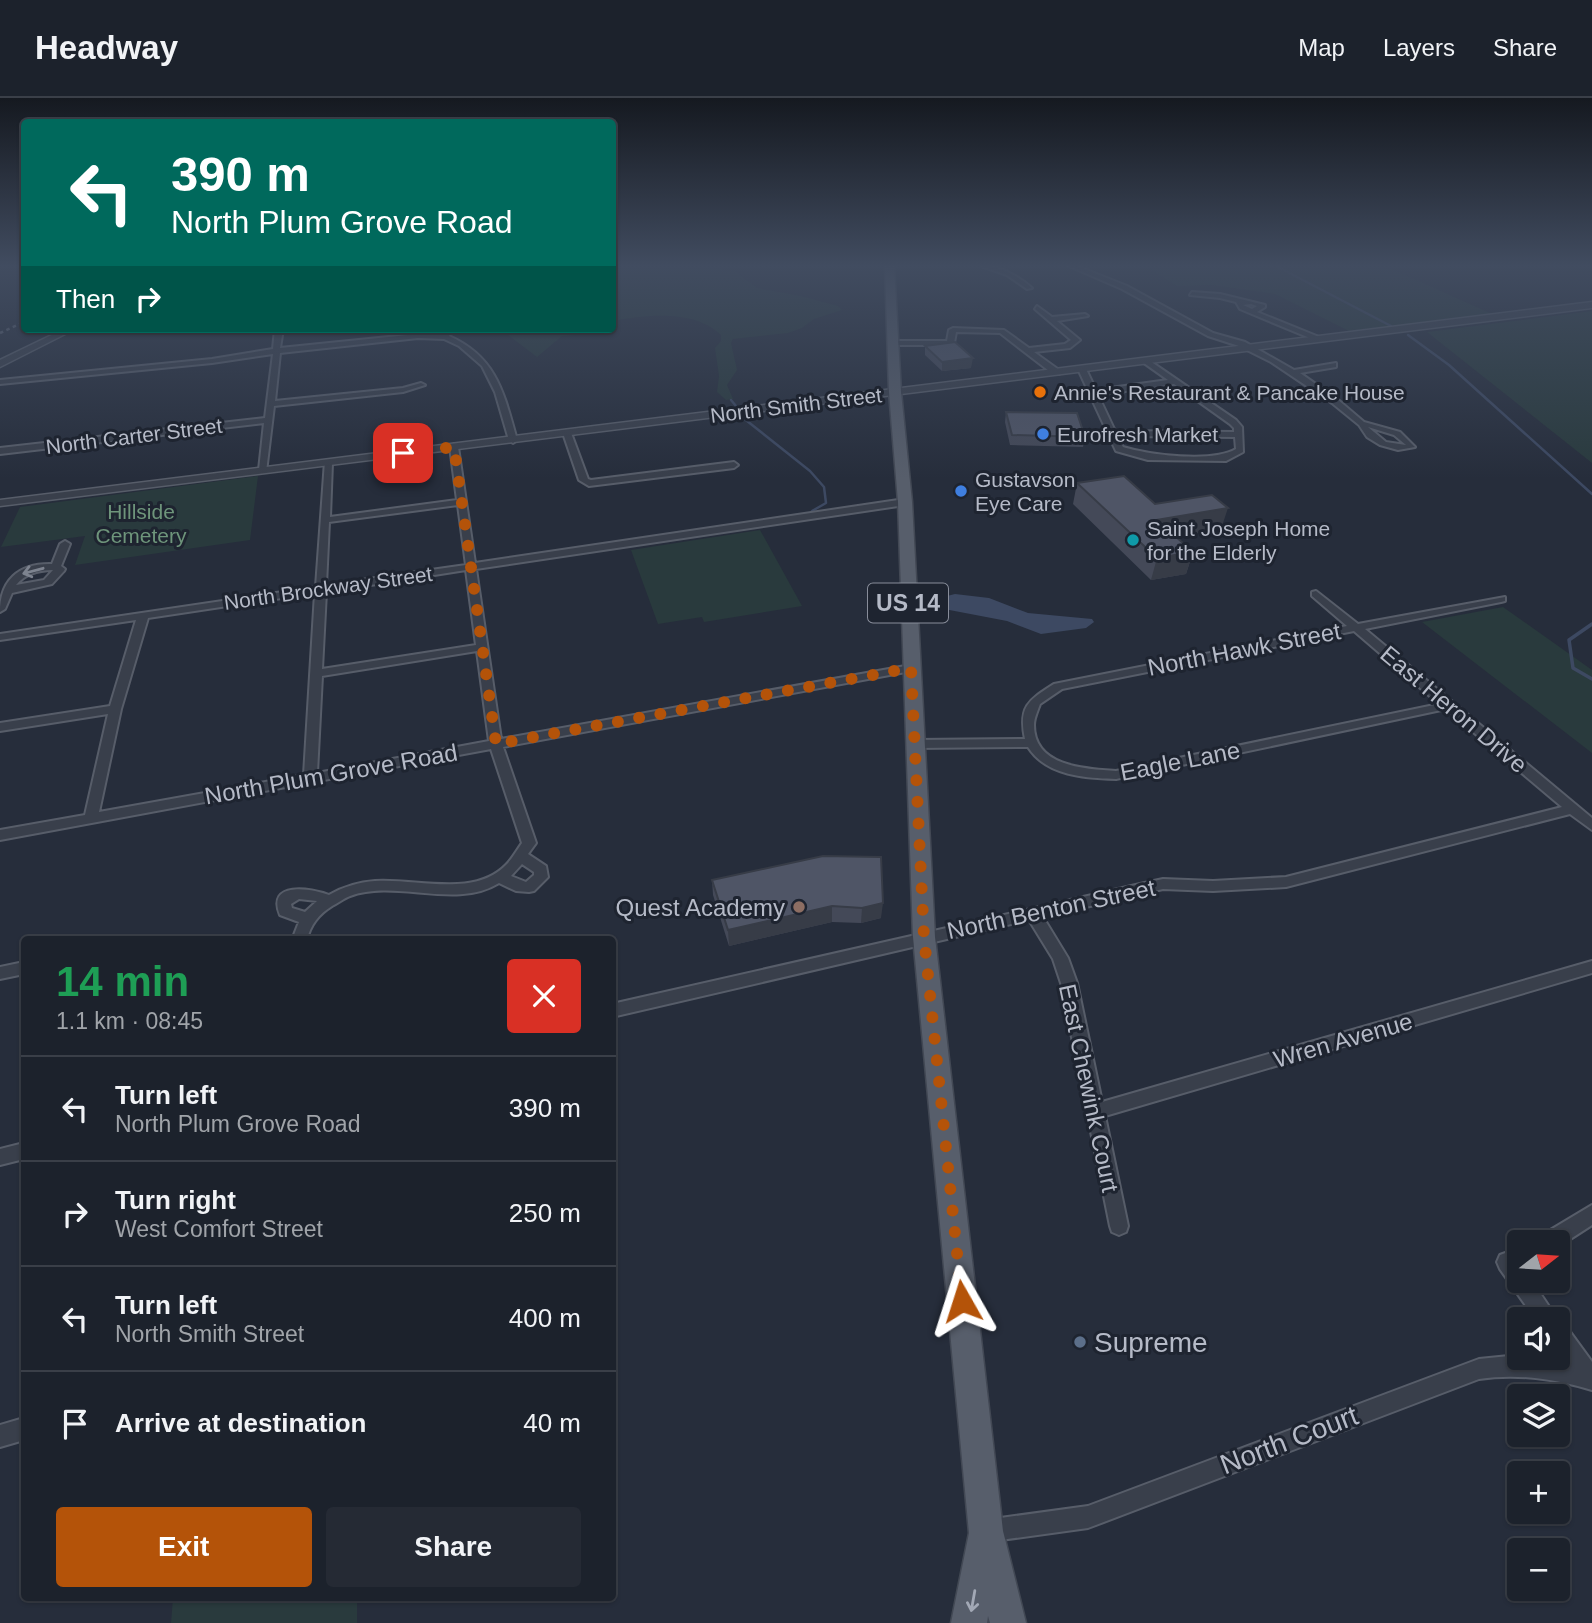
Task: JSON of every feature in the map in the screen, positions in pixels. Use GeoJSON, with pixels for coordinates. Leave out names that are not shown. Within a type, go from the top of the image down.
{"type":"FeatureCollection","features":[{"type":"Feature","properties":{"kind":"main road","name":"US 14"},"geometry":{"type":"LineString","coordinates":[[892,337],[905,502],[924,937],[986,1531],[1008,1623]]}},
{"type":"Feature","properties":{"kind":"main road","name":"US 14"},"geometry":{"type":"LineString","coordinates":[[969,1623],[986,1531]]}},
{"type":"Feature","properties":{"kind":"street"},"geometry":{"type":"LineString","coordinates":[[0,364],[54,337]]}},
{"type":"Feature","properties":{"kind":"street"},"geometry":{"type":"LineString","coordinates":[[263,470],[278,337]]}},
{"type":"Feature","properties":{"kind":"street"},"geometry":{"type":"LineString","coordinates":[[0,382],[408,337]]}},
{"type":"Feature","properties":{"kind":"street"},"geometry":{"type":"LineString","coordinates":[[454,337],[477,354],[496,379],[513,440]]}},
{"type":"Feature","properties":{"kind":"street"},"geometry":{"type":"LineString","coordinates":[[892,343],[950,343],[951,337]]}},
{"type":"Feature","properties":{"kind":"street"},"geometry":{"type":"LineString","coordinates":[[1010,337],[1055,372]]}},
{"type":"Feature","properties":{"kind":"street"},"geometry":{"type":"LineString","coordinates":[[1028,350],[1075,343],[1075,337]]}},
{"type":"Feature","properties":{"kind":"street"},"geometry":{"type":"LineString","coordinates":[[1218,337],[1249,348],[1290,373],[1342,407],[1362,424],[1365,432],[1393,448],[1411,447],[1409,442],[1385,428],[1362,424]]}},
{"type":"Feature","properties":{"kind":"street"},"geometry":{"type":"LineString","coordinates":[[1316,337],[1320,339]]}},
{"type":"Feature","properties":{"kind":"street","name":"North Smith Street"},"geometry":{"type":"LineString","coordinates":[[0,503],[1335,337]]}},
{"type":"Feature","properties":{"kind":"street"},"geometry":{"type":"LineString","coordinates":[[1082,369],[1119,449],[1148,457],[1226,458],[1240,450],[1238,427],[1233,422],[1147,361]]}},
{"type":"Feature","properties":{"kind":"street"},"geometry":{"type":"LineString","coordinates":[[1290,373],[1333,365]]}},
{"type":"Feature","properties":{"kind":"street"},"geometry":{"type":"LineString","coordinates":[[1094,393],[1175,381]]}},
{"type":"Feature","properties":{"kind":"street"},"geometry":{"type":"LineString","coordinates":[[271,404],[403,390],[421,385]]}},
{"type":"Feature","properties":{"kind":"street","name":"North Carter Street"},"geometry":{"type":"LineString","coordinates":[[0,452],[269,421]]}},
{"type":"Feature","properties":{"kind":"street"},"geometry":{"type":"LineString","coordinates":[[567,433],[584,480],[589,483],[734,466]]}},
{"type":"Feature","properties":{"kind":"street"},"geometry":{"type":"LineString","coordinates":[[1112,433],[1239,435]]}},
{"type":"Feature","properties":{"kind":"street"},"geometry":{"type":"LineString","coordinates":[[301,936],[307,919],[328,900],[362,888],[398,885],[468,890],[491,883],[522,857],[528,843],[496,744],[454,447]]}},
{"type":"Feature","properties":{"kind":"street"},"geometry":{"type":"LineString","coordinates":[[310,778],[328,463]]}},
{"type":"Feature","properties":{"kind":"street"},"geometry":{"type":"LineString","coordinates":[[325,520],[462,502]]}},
{"type":"Feature","properties":{"kind":"street","name":"North Brockway Street"},"geometry":{"type":"LineString","coordinates":[[0,637],[905,502]]}},
{"type":"Feature","properties":{"kind":"street"},"geometry":{"type":"LineString","coordinates":[[0,609],[8,591],[13,588],[48,582],[60,569],[56,567],[65,544]]}},
{"type":"Feature","properties":{"kind":"street","name":"East Heron Drive"},"geometry":{"type":"LineString","coordinates":[[1316,594],[1592,825]]}},
{"type":"Feature","properties":{"kind":"street","name":"North Hawk Street"},"geometry":{"type":"LineString","coordinates":[[1031,743],[1028,724],[1034,702],[1058,686],[1501,599]]}},
{"type":"Feature","properties":{"kind":"street"},"geometry":{"type":"LineString","coordinates":[[92,818],[115,709],[143,616]]}},
{"type":"Feature","properties":{"kind":"street"},"geometry":{"type":"LineString","coordinates":[[318,673],[482,647]]}},
{"type":"Feature","properties":{"kind":"street","name":"North Plum Grove Road"},"geometry":{"type":"LineString","coordinates":[[0,835],[911,668]]}},
{"type":"Feature","properties":{"kind":"street","name":"Eagle Lane"},"geometry":{"type":"LineString","coordinates":[[1031,743],[1037,752],[1054,763],[1082,771],[1115,775],[1450,705]]}},
{"type":"Feature","properties":{"kind":"street"},"geometry":{"type":"LineString","coordinates":[[0,727],[115,709]]}},
{"type":"Feature","properties":{"kind":"street"},"geometry":{"type":"LineString","coordinates":[[915,744],[1031,743]]}},
{"type":"Feature","properties":{"kind":"street","name":"North Benton Street"},"geometry":{"type":"LineString","coordinates":[[616,1009],[1163,884],[1213,886],[1286,882],[1573,809]]}},
{"type":"Feature","properties":{"kind":"street"},"geometry":{"type":"LineString","coordinates":[[499,877],[521,887],[535,883],[541,877],[541,870],[522,857]]}},
{"type":"Feature","properties":{"kind":"street"},"geometry":{"type":"LineString","coordinates":[[307,919],[285,911],[284,902],[296,893],[304,892],[328,900]]}},
{"type":"Feature","properties":{"kind":"street","name":"East Chewink Court"},"geometry":{"type":"LineString","coordinates":[[1034,915],[1059,958],[1069,983],[1119,1226]]}},
{"type":"Feature","properties":{"kind":"street","name":"Wren Avenue"},"geometry":{"type":"LineString","coordinates":[[1094,1112],[1592,967]]}},
{"type":"Feature","properties":{"kind":"street"},"geometry":{"type":"LineString","coordinates":[[0,973],[21,969]]}},
{"type":"Feature","properties":{"kind":"street"},"geometry":{"type":"LineString","coordinates":[[0,1157],[21,1152]]}},
{"type":"Feature","properties":{"kind":"street"},"geometry":{"type":"LineString","coordinates":[[1567,1230],[1592,1214]]}},
{"type":"Feature","properties":{"kind":"street"},"geometry":{"type":"LineString","coordinates":[[1570,1349],[1592,1380]]}},
{"type":"Feature","properties":{"kind":"street","name":"North Court"},"geometry":{"type":"LineString","coordinates":[[986,1531],[1088,1517],[1479,1369],[1512,1364],[1537,1365],[1592,1380]]}},
{"type":"Feature","properties":{"kind":"street"},"geometry":{"type":"LineString","coordinates":[[0,1436],[21,1430]]}},
{"type":"Feature","properties":{"kind":"green space"},"geometry":{"type":"Polygon","coordinates":[[[511,337],[561,337],[537,357],[511,337]]]}},
{"type":"Feature","properties":{"kind":"green space"},"geometry":{"type":"Polygon","coordinates":[[[721,337],[750,337],[733,339],[731,343],[737,370],[727,385],[733,399],[726,400],[717,392],[719,376],[715,348],[721,337]]]}},
{"type":"Feature","properties":{"kind":"green space"},"geometry":{"type":"Polygon","coordinates":[[[1434,337],[1592,337],[1592,463],[1434,337]]]}},
{"type":"Feature","properties":{"kind":"green space","name":"Hillside Cemetery"},"geometry":{"type":"Polygon","coordinates":[[[258,476],[250,540],[75,565],[85,536],[1,547],[20,507],[258,476]]]}},
{"type":"Feature","properties":{"kind":"green space"},"geometry":{"type":"Polygon","coordinates":[[[760,530],[802,606],[704,622],[702,617],[658,624],[631,550],[760,530]]]}},
{"type":"Feature","properties":{"kind":"green space"},"geometry":{"type":"Polygon","coordinates":[[[1503,607],[1592,670],[1592,753],[1422,622],[1503,607]]]}},
{"type":"Feature","properties":{"kind":"green space"},"geometry":{"type":"Polygon","coordinates":[[[173,1601],[357,1601],[357,1623],[171,1623],[173,1601]]]}},
{"type":"Feature","properties":{"kind":"water"},"geometry":{"type":"Polygon","coordinates":[[[955,594],[989,598],[1028,613],[1092,619],[1094,622],[1086,628],[1041,634],[1007,621],[939,608],[939,598],[955,594]]]}},
{"type":"Feature","properties":{"kind":"building"},"geometry":{"type":"Polygon","coordinates":[[[955,342],[973,358],[942,362],[925,346],[955,342]]]}},
{"type":"Feature","properties":{"kind":"building"},"geometry":{"type":"Polygon","coordinates":[[[1006,412],[1077,413],[1085,437],[1012,435],[1006,412]]]}},
{"type":"Feature","properties":{"kind":"building"},"geometry":{"type":"Polygon","coordinates":[[[1124,476],[1155,504],[1212,495],[1228,508],[1157,520],[1193,552],[1157,558],[1077,483],[1124,476]]]}},
{"type":"Feature","properties":{"kind":"building","name":"Quest Academy"},"geometry":{"type":"Polygon","coordinates":[[[823,856],[881,857],[883,903],[862,908],[832,906],[728,930],[712,880],[823,856]]]}},
{"type":"Feature","properties":{"kind":"waterway"},"geometry":{"type":"LineString","coordinates":[[1411,337],[1449,365],[1592,494]]}},
{"type":"Feature","properties":{"kind":"waterway"},"geometry":{"type":"LineString","coordinates":[[731,400],[736,406]]}},
{"type":"Feature","properties":{"kind":"waterway"},"geometry":{"type":"LineString","coordinates":[[742,417],[810,471],[824,487],[826,503],[812,511]]}},
{"type":"Feature","properties":{"kind":"waterway"},"geometry":{"type":"LineString","coordinates":[[1592,624],[1569,640],[1573,668],[1592,679]]}},
{"type":"Feature","properties":{"kind":"place","name":"Annie's Restaurant & Pancake House"},"geometry":{"type":"Point","coordinates":[1040,392]}},
{"type":"Feature","properties":{"kind":"place","name":"Eurofresh Market"},"geometry":{"type":"Point","coordinates":[1043,434]}},
{"type":"Feature","properties":{"kind":"place","name":"Gustavson Eye Care"},"geometry":{"type":"Point","coordinates":[961,491]}},
{"type":"Feature","properties":{"kind":"place","name":"Saint Joseph Home for the Elderly"},"geometry":{"type":"Point","coordinates":[1133,540]}},
{"type":"Feature","properties":{"kind":"place","name":"Quest Academy"},"geometry":{"type":"Point","coordinates":[799,907]}},
{"type":"Feature","properties":{"kind":"place","name":"Supreme"},"geometry":{"type":"Point","coordinates":[1080,1342]}},
{"type":"Feature","properties":{"kind":"route"},"geometry":{"type":"LineString","coordinates":[[403,453],[454,447],[496,744],[911,668],[924,937],[962,1301]]}}]}
